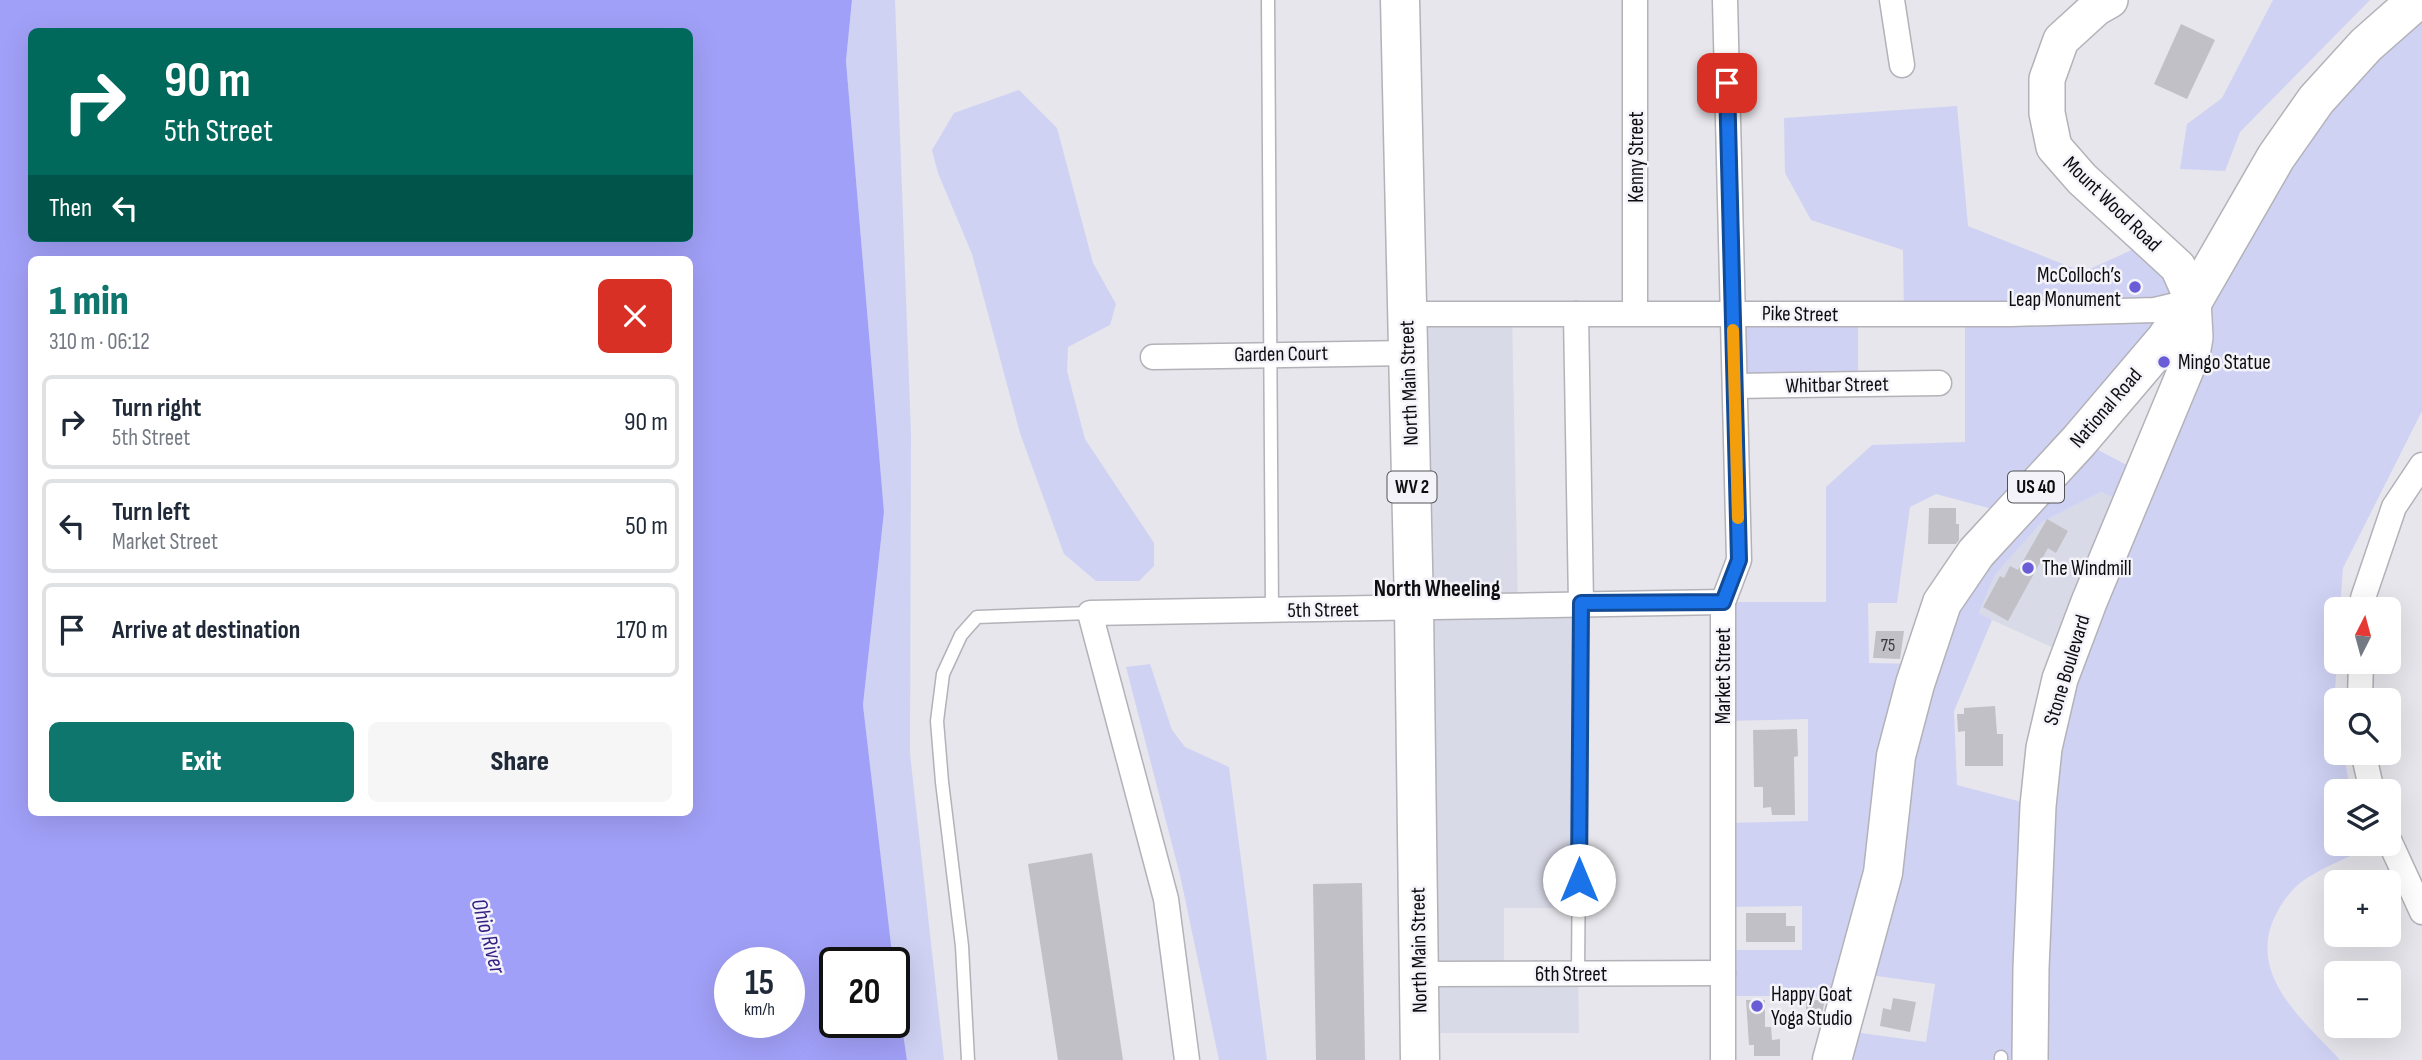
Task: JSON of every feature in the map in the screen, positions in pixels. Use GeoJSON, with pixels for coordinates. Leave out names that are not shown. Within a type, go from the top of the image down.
{"type":"FeatureCollection","features":[{"type":"Feature","properties":{"kind":"main road","name":"North Main Street"},"geometry":{"type":"LineString","coordinates":[[1400,0],[1414,608],[1420,1060]]}},
{"type":"Feature","properties":{"kind":"main road","name":"National Road"},"geometry":{"type":"LineString","coordinates":[[1832,1060],[1883,873],[1896,756],[1915,684],[1942,603],[1976,553],[2079,441],[2165,340],[2193,301],[2276,157],[2316,100],[2366,45],[2417,0]]}},
{"type":"Feature","properties":{"kind":"street","name":"Kenny Street"},"geometry":{"type":"LineString","coordinates":[[1635,0],[1635,313]]}},
{"type":"Feature","properties":{"kind":"street"},"geometry":{"type":"LineString","coordinates":[[1636,26],[1652,0]]}},
{"type":"Feature","properties":{"kind":"street","name":"Market Street"},"geometry":{"type":"LineString","coordinates":[[1723,1060],[1723,602],[1739,560],[1725,0]]}},
{"type":"Feature","properties":{"kind":"street"},"geometry":{"type":"LineString","coordinates":[[1892,0],[1902,65]]}},
{"type":"Feature","properties":{"kind":"street","name":"Mount Wood Road"},"geometry":{"type":"LineString","coordinates":[[2110,0],[2095,8],[2061,40],[2047,79],[2047,113],[2054,146],[2082,179],[2178,267],[2193,301]]}},
{"type":"Feature","properties":{"kind":"street","name":"Pike Street"},"geometry":{"type":"LineString","coordinates":[[1406,314],[2011,314],[2155,310],[2193,301]]}},
{"type":"Feature","properties":{"kind":"street","name":"Stone Boulevard"},"geometry":{"type":"LineString","coordinates":[[2020,1057],[2031,968],[2038,797],[2044,748],[2060,679],[2085,612],[2192,355],[2195,337],[2193,301]]}},
{"type":"Feature","properties":{"kind":"street"},"geometry":{"type":"LineString","coordinates":[[1576,314],[1581,603]]}},
{"type":"Feature","properties":{"kind":"street","name":"Garden Court"},"geometry":{"type":"LineString","coordinates":[[1153,357],[1408,353]]}},
{"type":"Feature","properties":{"kind":"street","name":"Whitbar Street"},"geometry":{"type":"LineString","coordinates":[[1735,386],[1939,383]]}},
{"type":"Feature","properties":{"kind":"street"},"geometry":{"type":"LineString","coordinates":[[2363,597],[2395,506],[2422,465]]}},
{"type":"Feature","properties":{"kind":"street","name":"5th Street"},"geometry":{"type":"LineString","coordinates":[[1090,613],[1723,602]]}},
{"type":"Feature","properties":{"kind":"street"},"geometry":{"type":"LineString","coordinates":[[1090,613],[1166,899],[1187,1060]]}},
{"type":"Feature","properties":{"kind":"street"},"geometry":{"type":"LineString","coordinates":[[2396,856],[2422,912]]}},
{"type":"Feature","properties":{"kind":"street","name":"6th Street"},"geometry":{"type":"LineString","coordinates":[[1419,974],[1723,973]]}},
{"type":"Feature","properties":{"kind":"lane"},"geometry":{"type":"LineString","coordinates":[[1268,0],[1272,611]]}},
{"type":"Feature","properties":{"kind":"lane"},"geometry":{"type":"LineString","coordinates":[[1578,974],[1581,603]]}},
{"type":"Feature","properties":{"kind":"lane"},"geometry":{"type":"LineString","coordinates":[[968,1060],[962,946],[937,721],[943,674],[961,635],[977,617],[1090,613]]}},
{"type":"Feature","properties":{"kind":"shaded area"},"geometry":{"type":"Polygon","coordinates":[[[852,0],[895,0],[911,434],[910,754],[944,1060],[907,1060],[903,1038],[910,1038],[910,947],[891,947],[863,705],[884,512],[846,61],[852,0]]]}},
{"type":"Feature","properties":{"kind":"shaded area"},"geometry":{"type":"Polygon","coordinates":[[[2273,0],[2370,0],[2240,132],[2225,171],[2180,169],[2187,124],[2222,98],[2273,0]]]}},
{"type":"Feature","properties":{"kind":"shaded area"},"geometry":{"type":"Polygon","coordinates":[[[2422,0],[2422,411],[2343,568],[2341,597],[2324,597],[2324,674],[2336,674],[2335,688],[2324,688],[2324,765],[2346,765],[2348,779],[2324,779],[2324,856],[2350,856],[2304,880],[2294,889],[2285,899],[2272,923],[2267,943],[2269,963],[2285,999],[2340,1060],[1832,1060],[1840,1030],[1926,1042],[1935,984],[1855,973],[1849,996],[1723,996],[1723,950],[1802,950],[1802,906],[1723,907],[1723,823],[1808,821],[1808,719],[1723,721],[1723,602],[1826,602],[1826,487],[1872,445],[1965,442],[1965,315],[1904,315],[1903,250],[1811,220],[1785,173],[1784,118],[1957,106],[1968,226],[2083,272],[2134,249],[2158,269],[2172,288],[2163,301],[2193,301],[2276,157],[2422,0]],[[2195,337],[2079,440],[2142,473],[2195,337]],[[2101,492],[2042,522],[1995,575],[1979,613],[1992,620],[1954,711],[1957,785],[2037,806],[2129,505],[2101,492]],[[1936,494],[1910,507],[1897,603],[1868,603],[1869,663],[1922,664],[2011,514],[1936,494]]]}},
{"type":"Feature","properties":{"kind":"shaded area"},"geometry":{"type":"Polygon","coordinates":[[[1019,90],[1057,128],[1093,263],[1116,304],[1110,325],[1068,347],[1067,371],[1085,439],[1154,543],[1154,566],[1139,581],[1096,581],[1064,554],[1020,433],[972,254],[938,173],[932,150],[954,113],[1019,90]]]}},
{"type":"Feature","properties":{"kind":"shaded area"},"geometry":{"type":"Polygon","coordinates":[[[1733,313],[1858,315],[1858,384],[1735,386],[1733,313]]]}},
{"type":"Feature","properties":{"kind":"shaded area"},"geometry":{"type":"Polygon","coordinates":[[[1406,314],[1512,314],[1518,605],[1581,603],[1579,908],[1504,908],[1504,974],[1578,974],[1579,1033],[1420,1033],[1406,314]]]}},
{"type":"Feature","properties":{"kind":"shaded area"},"geometry":{"type":"Polygon","coordinates":[[[2101,492],[2129,505],[2069,655],[1979,614],[1995,575],[2042,522],[2101,492]]]}},
{"type":"Feature","properties":{"kind":"shaded area"},"geometry":{"type":"Polygon","coordinates":[[[1150,664],[1172,730],[1185,747],[1229,767],[1267,1060],[1219,1060],[1180,875],[1126,667],[1150,664]]]}},
{"type":"Feature","properties":{"kind":"water","name":"Ohio River"},"geometry":{"type":"Polygon","coordinates":[[[0,0],[852,0],[846,61],[884,512],[863,705],[891,947],[819,947],[819,1038],[904,1038],[907,1060],[0,1060],[0,0]]]}},
{"type":"Feature","properties":{"kind":"building"},"geometry":{"type":"Polygon","coordinates":[[[2181,24],[2215,40],[2187,99],[2154,84],[2181,24]]]}},
{"type":"Feature","properties":{"kind":"building"},"geometry":{"type":"Polygon","coordinates":[[[1929,508],[1956,508],[1959,540],[1956,544],[1928,544],[1929,508]]]}},
{"type":"Feature","properties":{"kind":"building","name":"The Windmill"},"geometry":{"type":"Polygon","coordinates":[[[2047,519],[2068,531],[2056,553],[2048,548],[2008,621],[1983,607],[2000,576],[2004,578],[2010,566],[2018,570],[2047,519]]]}},
{"type":"Feature","properties":{"kind":"building"},"geometry":{"type":"Polygon","coordinates":[[[1876,631],[1904,631],[1900,659],[1873,658],[1876,631]]]}},
{"type":"Feature","properties":{"kind":"building"},"geometry":{"type":"Polygon","coordinates":[[[1995,706],[1997,734],[2003,734],[2003,766],[1965,766],[1965,731],[1958,732],[1957,714],[1964,714],[1964,708],[1995,706]]]}},
{"type":"Feature","properties":{"kind":"building"},"geometry":{"type":"Polygon","coordinates":[[[1797,729],[1798,756],[1794,757],[1795,815],[1772,815],[1771,807],[1763,808],[1763,787],[1754,787],[1753,730],[1797,729]]]}},
{"type":"Feature","properties":{"kind":"building"},"geometry":{"type":"Polygon","coordinates":[[[1092,853],[1123,1060],[1058,1060],[1028,864],[1092,853]]]}},
{"type":"Feature","properties":{"kind":"building"},"geometry":{"type":"Polygon","coordinates":[[[1362,883],[1365,1060],[1316,1060],[1313,884],[1362,883]]]}},
{"type":"Feature","properties":{"kind":"building"},"geometry":{"type":"Polygon","coordinates":[[[1746,913],[1786,913],[1786,926],[1795,926],[1795,942],[1746,942],[1746,913]]]}},
{"type":"Feature","properties":{"kind":"building"},"geometry":{"type":"Polygon","coordinates":[[[1893,998],[1916,1002],[1910,1032],[1880,1026],[1883,1008],[1891,1010],[1893,998]]]}},
{"type":"Feature","properties":{"kind":"building"},"geometry":{"type":"Polygon","coordinates":[[[1746,1000],[1765,1000],[1765,1027],[1771,1027],[1772,1040],[1780,1039],[1780,1056],[1754,1056],[1754,1045],[1749,1045],[1746,1000]]]}},
{"type":"Feature","properties":{"kind":"building"},"geometry":{"type":"Polygon","coordinates":[[[1806,1000],[1825,1000],[1821,1019],[1806,1019],[1806,1000]]]}},
{"type":"Feature","properties":{"kind":"slow traffic"},"geometry":{"type":"LineString","coordinates":[[1733,330],[1738,518]]}},
{"type":"Feature","properties":{"kind":"place","name":"McColloch’s Leap Monument"},"geometry":{"type":"Point","coordinates":[2135,287]}},
{"type":"Feature","properties":{"kind":"place","name":"Mingo Statue"},"geometry":{"type":"Point","coordinates":[2164,362]}},
{"type":"Feature","properties":{"kind":"place","name":"The Windmill"},"geometry":{"type":"Point","coordinates":[2028,568]}},
{"type":"Feature","properties":{"kind":"place","name":"Happy Goat Yoga Studio"},"geometry":{"type":"Point","coordinates":[1757,1006]}},
{"type":"Feature","properties":{"kind":"district","name":"North Wheeling"},"geometry":{"type":"Point","coordinates":[1437,589]}},
{"type":"Feature","properties":{"kind":"route"},"geometry":{"type":"LineString","coordinates":[[1579,880],[1581,603],[1723,602],[1739,560],[1727,83]]}}]}
